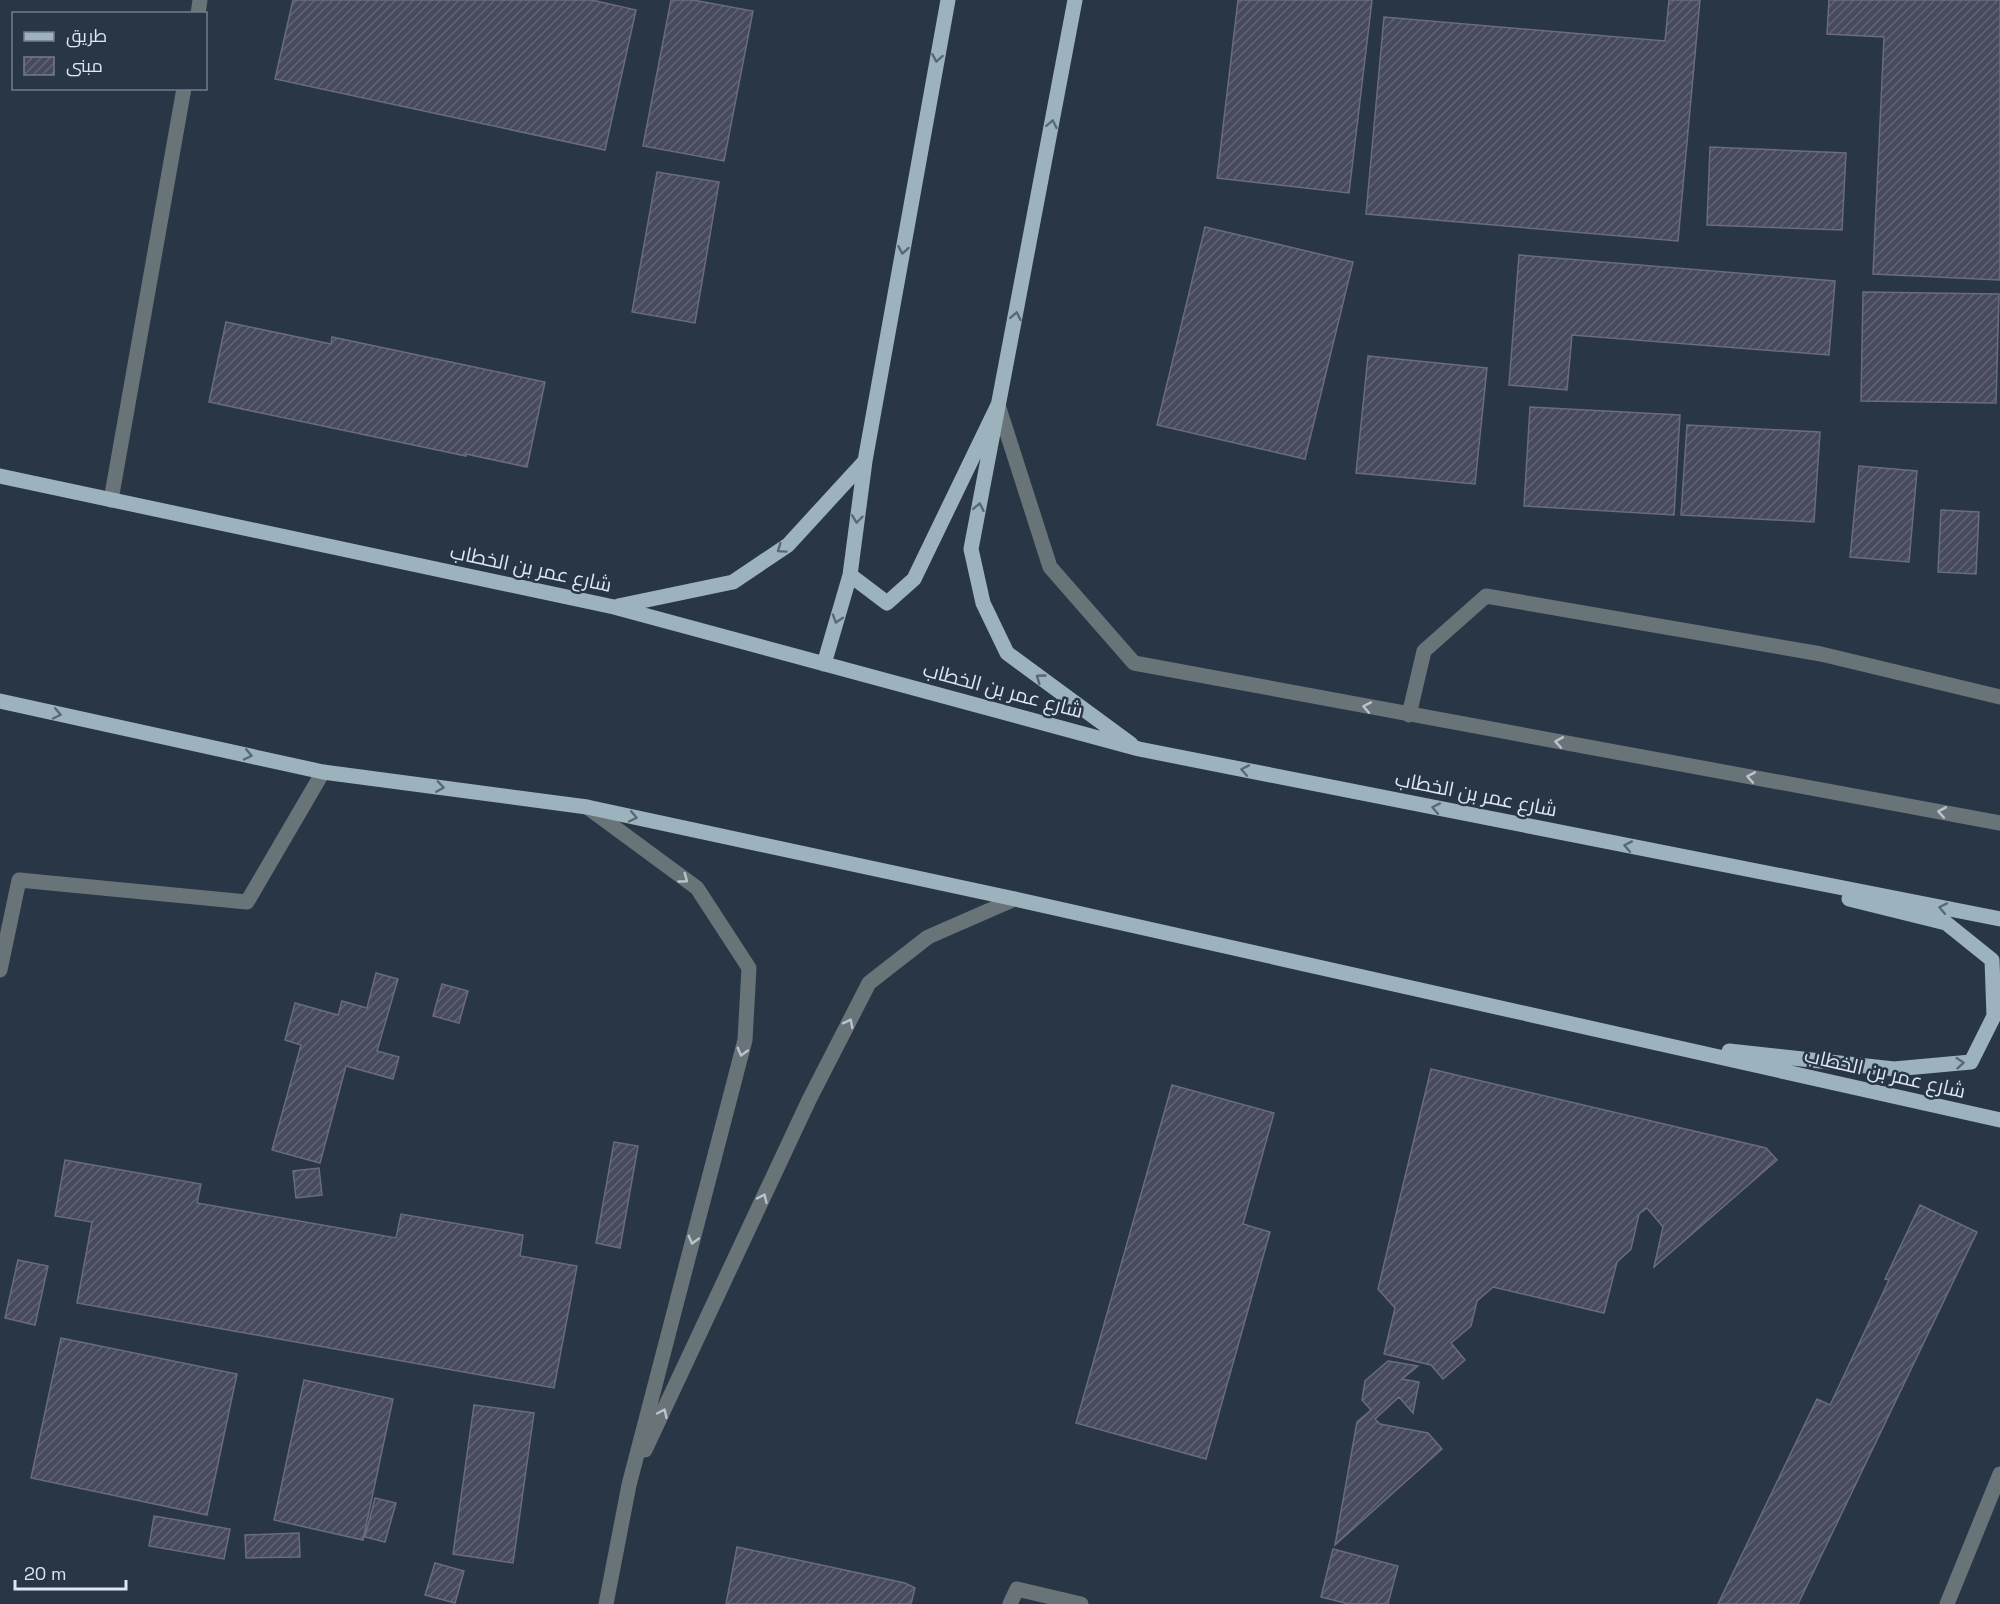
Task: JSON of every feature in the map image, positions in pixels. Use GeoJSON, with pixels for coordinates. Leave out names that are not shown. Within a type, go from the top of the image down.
{"type":"FeatureCollection","features":[{"type":"Feature","properties":{"kind":"main road"},"geometry":{"type":"LineString","coordinates":[[824,664],[850,575],[865,461],[948,0]]}},
{"type":"Feature","properties":{"kind":"main road"},"geometry":{"type":"LineString","coordinates":[[1075,0],[971,549],[983,603],[1007,653],[1139,749]]}},
{"type":"Feature","properties":{"kind":"main road"},"geometry":{"type":"LineString","coordinates":[[850,575],[887,603],[914,579],[998,405]]}},
{"type":"Feature","properties":{"kind":"main road"},"geometry":{"type":"LineString","coordinates":[[614,607],[733,582],[788,545],[865,461]]}},
{"type":"Feature","properties":{"kind":"main road","name":"شارع عمر بن الخطاب"},"geometry":{"type":"LineString","coordinates":[[0,476],[614,607],[1139,749],[2000,919]]}},
{"type":"Feature","properties":{"kind":"main road","name":"شارع عمر بن الخطاب"},"geometry":{"type":"LineString","coordinates":[[0,701],[323,772],[587,807],[1015,899],[2000,1120]]}},
{"type":"Feature","properties":{"kind":"main road"},"geometry":{"type":"LineString","coordinates":[[1652,1042],[1894,1070],[1971,1062],[1994,1016],[1992,960],[1946,923],[1659,852]]}},
{"type":"Feature","properties":{"kind":"street"},"geometry":{"type":"LineString","coordinates":[[111,500],[184,90]]}},
{"type":"Feature","properties":{"kind":"street"},"geometry":{"type":"LineString","coordinates":[[998,405],[1050,567],[1134,663],[2000,823]]}},
{"type":"Feature","properties":{"kind":"street"},"geometry":{"type":"LineString","coordinates":[[1409,715],[1424,651],[1486,596],[1821,654],[2000,697]]}},
{"type":"Feature","properties":{"kind":"street"},"geometry":{"type":"LineString","coordinates":[[0,970],[19,880],[247,902],[323,772]]}},
{"type":"Feature","properties":{"kind":"street"},"geometry":{"type":"LineString","coordinates":[[587,807],[697,888],[749,968],[745,1040],[629,1485],[606,1604]]}},
{"type":"Feature","properties":{"kind":"street"},"geometry":{"type":"LineString","coordinates":[[629,1485],[809,1100],[869,983],[927,937],[1015,899]]}},
{"type":"Feature","properties":{"kind":"street"},"geometry":{"type":"LineString","coordinates":[[1947,1604],[2000,1474]]}},
{"type":"Feature","properties":{"kind":"street"},"geometry":{"type":"LineString","coordinates":[[1011,1604],[1017,1589],[1081,1604]]}},
{"type":"Feature","properties":{"kind":"building"},"geometry":{"type":"Polygon","coordinates":[[[293,0],[592,0],[636,10],[605,150],[275,79],[293,0]]]}},
{"type":"Feature","properties":{"kind":"building"},"geometry":{"type":"Polygon","coordinates":[[[671,0],[693,0],[753,11],[724,161],[643,146],[671,0]]]}},
{"type":"Feature","properties":{"kind":"building"},"geometry":{"type":"Polygon","coordinates":[[[1238,0],[1372,0],[1349,193],[1217,178],[1238,0]]]}},
{"type":"Feature","properties":{"kind":"building"},"geometry":{"type":"Polygon","coordinates":[[[1669,0],[1700,0],[1678,241],[1366,214],[1384,17],[1665,41],[1669,0]]]}},
{"type":"Feature","properties":{"kind":"building"},"geometry":{"type":"Polygon","coordinates":[[[1829,0],[2000,0],[2000,280],[1873,274],[1884,37],[1827,34],[1829,0]]]}},
{"type":"Feature","properties":{"kind":"building"},"geometry":{"type":"Polygon","coordinates":[[[1710,147],[1846,153],[1842,230],[1707,225],[1710,147]]]}},
{"type":"Feature","properties":{"kind":"building"},"geometry":{"type":"Polygon","coordinates":[[[657,172],[719,182],[695,323],[632,312],[657,172]]]}},
{"type":"Feature","properties":{"kind":"building"},"geometry":{"type":"Polygon","coordinates":[[[1205,227],[1353,262],[1305,459],[1157,425],[1205,227]]]}},
{"type":"Feature","properties":{"kind":"building"},"geometry":{"type":"Polygon","coordinates":[[[1519,255],[1835,281],[1829,355],[1572,335],[1567,390],[1509,385],[1519,255]]]}},
{"type":"Feature","properties":{"kind":"building"},"geometry":{"type":"Polygon","coordinates":[[[1863,292],[1999,294],[1996,403],[1861,401],[1863,292]]]}},
{"type":"Feature","properties":{"kind":"building"},"geometry":{"type":"Polygon","coordinates":[[[226,322],[331,344],[332,337],[545,382],[527,467],[209,402],[226,322]]]}},
{"type":"Feature","properties":{"kind":"building"},"geometry":{"type":"Polygon","coordinates":[[[1368,356],[1487,368],[1475,484],[1356,473],[1368,356]]]}},
{"type":"Feature","properties":{"kind":"building"},"geometry":{"type":"Polygon","coordinates":[[[1530,407],[1680,415],[1674,515],[1524,506],[1530,407]]]}},
{"type":"Feature","properties":{"kind":"building"},"geometry":{"type":"Polygon","coordinates":[[[1687,425],[1820,432],[1814,522],[1681,515],[1687,425]]]}},
{"type":"Feature","properties":{"kind":"building"},"geometry":{"type":"Polygon","coordinates":[[[1859,466],[1917,471],[1909,562],[1850,557],[1859,466]]]}},
{"type":"Feature","properties":{"kind":"building"},"geometry":{"type":"Polygon","coordinates":[[[1941,510],[1979,512],[1976,574],[1938,572],[1941,510]]]}},
{"type":"Feature","properties":{"kind":"building"},"geometry":{"type":"Polygon","coordinates":[[[376,973],[398,979],[377,1051],[399,1057],[393,1079],[346,1066],[320,1163],[272,1150],[301,1045],[285,1040],[295,1003],[338,1015],[342,1001],[367,1008],[376,973]]]}},
{"type":"Feature","properties":{"kind":"building"},"geometry":{"type":"Polygon","coordinates":[[[442,984],[468,991],[459,1023],[433,1016],[442,984]]]}},
{"type":"Feature","properties":{"kind":"building"},"geometry":{"type":"Polygon","coordinates":[[[1431,1069],[1766,1148],[1777,1160],[1654,1267],[1663,1227],[1647,1208],[1639,1214],[1631,1249],[1617,1262],[1604,1313],[1493,1287],[1477,1301],[1471,1326],[1451,1343],[1465,1360],[1443,1379],[1431,1365],[1384,1354],[1395,1308],[1378,1289],[1431,1069]]]}},
{"type":"Feature","properties":{"kind":"building"},"geometry":{"type":"Polygon","coordinates":[[[1172,1085],[1274,1113],[1243,1224],[1270,1232],[1206,1459],[1076,1423],[1172,1085]]]}},
{"type":"Feature","properties":{"kind":"building"},"geometry":{"type":"Polygon","coordinates":[[[614,1142],[638,1146],[620,1248],[596,1243],[614,1142]]]}},
{"type":"Feature","properties":{"kind":"building"},"geometry":{"type":"Polygon","coordinates":[[[65,1160],[201,1184],[197,1203],[396,1238],[401,1214],[523,1235],[520,1256],[577,1266],[554,1388],[77,1303],[92,1222],[55,1216],[65,1160]]]}},
{"type":"Feature","properties":{"kind":"building"},"geometry":{"type":"Polygon","coordinates":[[[319,1168],[322,1195],[296,1198],[293,1171],[319,1168]]]}},
{"type":"Feature","properties":{"kind":"building"},"geometry":{"type":"Polygon","coordinates":[[[1920,1205],[1977,1232],[1798,1604],[1718,1604],[1817,1399],[1830,1405],[1889,1280],[1885,1279],[1920,1205]]]}},
{"type":"Feature","properties":{"kind":"building"},"geometry":{"type":"Polygon","coordinates":[[[18,1260],[48,1266],[35,1325],[5,1318],[18,1260]]]}},
{"type":"Feature","properties":{"kind":"building"},"geometry":{"type":"Polygon","coordinates":[[[61,1338],[237,1374],[207,1515],[31,1478],[61,1338]]]}},
{"type":"Feature","properties":{"kind":"building"},"geometry":{"type":"Polygon","coordinates":[[[1388,1361],[1418,1366],[1402,1379],[1419,1382],[1413,1413],[1399,1397],[1375,1419],[1380,1424],[1428,1433],[1442,1449],[1335,1545],[1357,1422],[1371,1410],[1362,1400],[1365,1381],[1388,1361]]]}},
{"type":"Feature","properties":{"kind":"building"},"geometry":{"type":"Polygon","coordinates":[[[304,1380],[393,1399],[363,1540],[274,1520],[304,1380]]]}},
{"type":"Feature","properties":{"kind":"building"},"geometry":{"type":"Polygon","coordinates":[[[474,1405],[534,1413],[513,1563],[453,1554],[474,1405]]]}},
{"type":"Feature","properties":{"kind":"building"},"geometry":{"type":"Polygon","coordinates":[[[375,1498],[396,1503],[385,1542],[365,1537],[375,1498]]]}},
{"type":"Feature","properties":{"kind":"building"},"geometry":{"type":"Polygon","coordinates":[[[154,1516],[230,1529],[224,1559],[149,1546],[154,1516]]]}},
{"type":"Feature","properties":{"kind":"building"},"geometry":{"type":"Polygon","coordinates":[[[299,1533],[300,1557],[246,1558],[245,1535],[299,1533]]]}},
{"type":"Feature","properties":{"kind":"building"},"geometry":{"type":"Polygon","coordinates":[[[737,1547],[905,1583],[915,1588],[911,1604],[726,1604],[737,1547]]]}},
{"type":"Feature","properties":{"kind":"building"},"geometry":{"type":"Polygon","coordinates":[[[1333,1549],[1398,1566],[1388,1604],[1349,1604],[1321,1597],[1333,1549]]]}},
{"type":"Feature","properties":{"kind":"building"},"geometry":{"type":"Polygon","coordinates":[[[435,1563],[464,1571],[455,1603],[425,1595],[435,1563]]]}}]}
